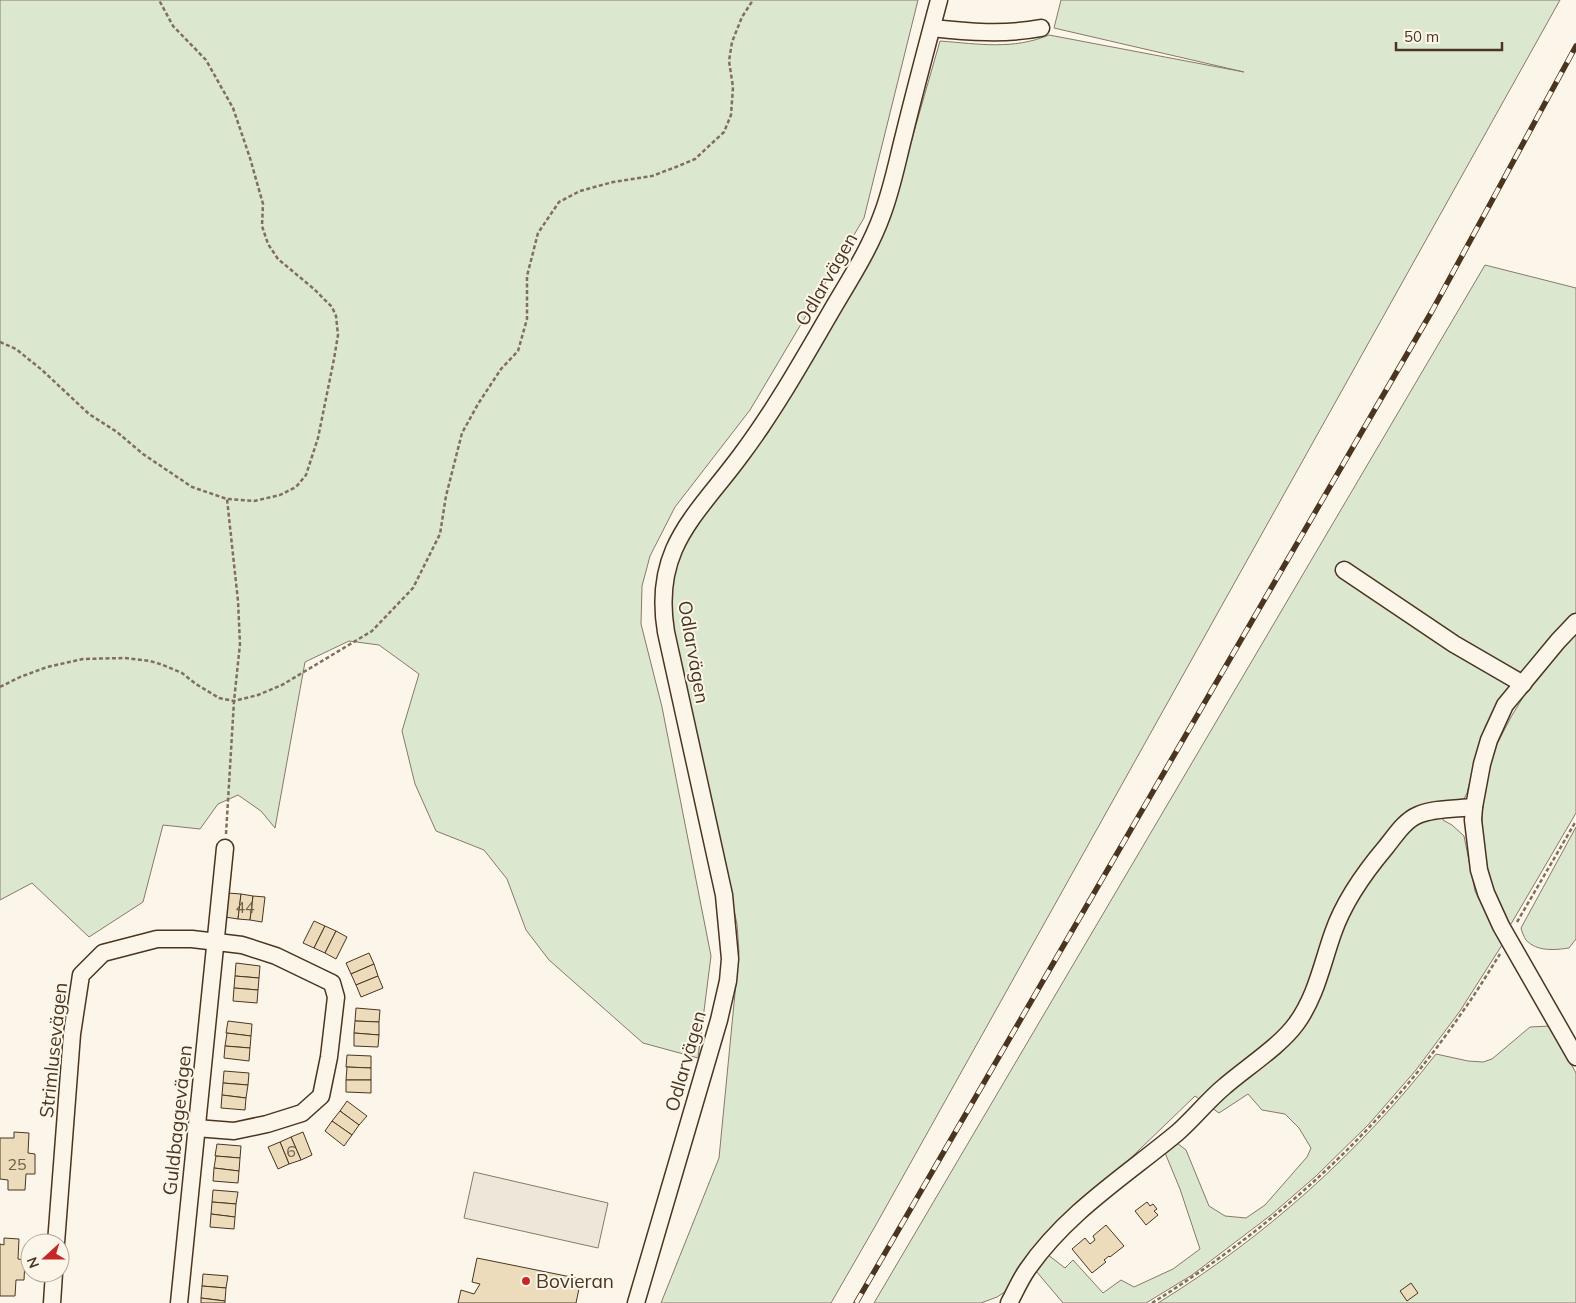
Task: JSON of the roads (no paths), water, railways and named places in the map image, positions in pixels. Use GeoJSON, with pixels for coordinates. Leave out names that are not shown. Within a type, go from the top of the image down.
{"type":"FeatureCollection","features":[{"type":"Feature","properties":{"kind":"street","name":"Odlarvägen"},"geometry":{"type":"LineString","coordinates":[[636,1303],[719,1020],[728,980],[730,958],[724,895],[663,614],[665,577],[670,557],[688,522],[766,420],[864,257],[890,192],[939,0]]}},
{"type":"Feature","properties":{"kind":"street"},"geometry":{"type":"LineString","coordinates":[[932,28],[975,32],[1022,32],[1041,28]]}},
{"type":"Feature","properties":{"kind":"street"},"geometry":{"type":"LineString","coordinates":[[1344,570],[1454,644],[1522,684]]}},
{"type":"Feature","properties":{"kind":"street"},"geometry":{"type":"LineString","coordinates":[[1576,622],[1506,705],[1489,740],[1482,764],[1474,807],[1475,845],[1479,870],[1486,893],[1508,938],[1576,1057]]}},
{"type":"Feature","properties":{"kind":"street"},"geometry":{"type":"LineString","coordinates":[[1009,1303],[1026,1270],[1067,1222],[1118,1178],[1178,1132],[1223,1087],[1282,1039],[1296,1025],[1308,1007],[1316,988],[1333,931],[1344,907],[1368,868],[1398,832],[1418,815],[1428,812],[1474,807]]}},
{"type":"Feature","properties":{"kind":"street","name":"Guldbaggevägen"},"geometry":{"type":"LineString","coordinates":[[179,1303],[225,848]]}},
{"type":"Feature","properties":{"kind":"street","name":"Strimlusevägen"},"geometry":{"type":"LineString","coordinates":[[57,1233],[72,1034],[81,975],[103,953],[157,939],[242,945],[276,956],[332,983],[336,997],[329,1057],[321,1096],[302,1113],[267,1124],[234,1131],[196,1128]]}},
{"type":"Feature","properties":{"kind":"street"},"geometry":{"type":"LineString","coordinates":[[52,1303],[53,1283]]}},
{"type":"Feature","properties":{"kind":"railway"},"geometry":{"type":"LineString","coordinates":[[856,1303],[1432,311],[1576,46]]}},
{"type":"Feature","properties":{"kind":"place","name":"Bovieran"},"geometry":{"type":"Point","coordinates":[526,1281]}}]}
